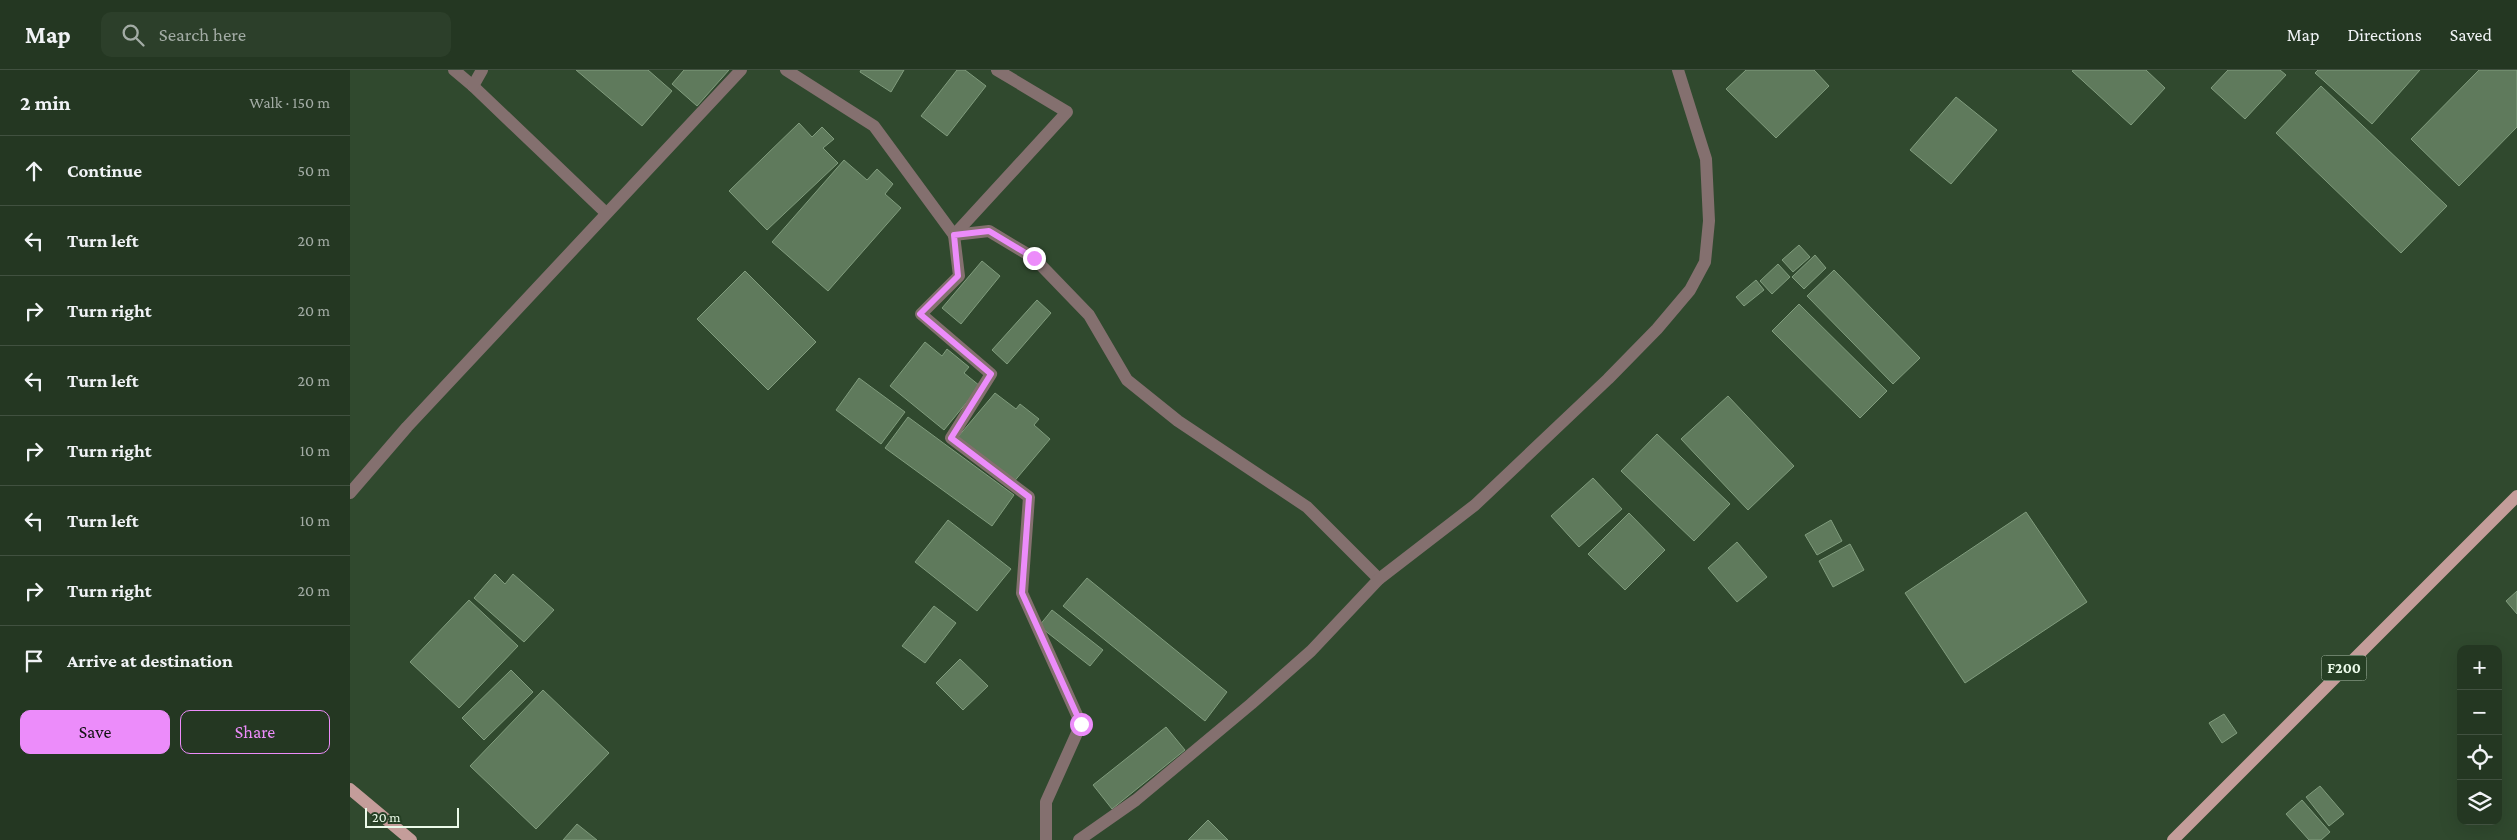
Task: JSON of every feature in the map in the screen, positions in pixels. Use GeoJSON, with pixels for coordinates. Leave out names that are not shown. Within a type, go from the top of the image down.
{"type":"FeatureCollection","features":[{"type":"Feature","properties":{"kind":"main road","name":"F200"},"geometry":{"type":"LineString","coordinates":[[2173,840],[2517,496]]}},
{"type":"Feature","properties":{"kind":"main road"},"geometry":{"type":"LineString","coordinates":[[350,789],[411,840]]}},
{"type":"Feature","properties":{"kind":"street"},"geometry":{"type":"LineString","coordinates":[[454,70],[606,213]]}},
{"type":"Feature","properties":{"kind":"street"},"geometry":{"type":"LineString","coordinates":[[473,86],[482,70]]}},
{"type":"Feature","properties":{"kind":"street"},"geometry":{"type":"LineString","coordinates":[[350,493],[414,420],[741,70]]}},
{"type":"Feature","properties":{"kind":"street"},"geometry":{"type":"LineString","coordinates":[[786,70],[874,126],[954,235],[958,276],[920,314],[991,374],[951,438],[1029,497],[1022,593],[1081,724],[1046,802],[1046,840]]}},
{"type":"Feature","properties":{"kind":"street"},"geometry":{"type":"LineString","coordinates":[[954,235],[1067,112],[997,70]]}},
{"type":"Feature","properties":{"kind":"street"},"geometry":{"type":"LineString","coordinates":[[1079,840],[1136,800],[1258,698],[1311,652],[1379,579],[1475,505],[1658,329],[1690,290],[1704,262],[1709,221],[1706,159],[1678,70]]}},
{"type":"Feature","properties":{"kind":"street"},"geometry":{"type":"LineString","coordinates":[[954,235],[989,231],[1034,258],[1089,315],[1127,380],[1178,422],[1307,507],[1379,579]]}},
{"type":"Feature","properties":{"kind":"building"},"geometry":{"type":"Polygon","coordinates":[[[576,70],[648,70],[672,91],[642,126],[576,70]]]}},
{"type":"Feature","properties":{"kind":"building"},"geometry":{"type":"Polygon","coordinates":[[[684,70],[729,70],[697,106],[672,84],[684,70]]]}},
{"type":"Feature","properties":{"kind":"building"},"geometry":{"type":"Polygon","coordinates":[[[861,70],[904,70],[891,92],[860,72],[861,70]]]}},
{"type":"Feature","properties":{"kind":"building"},"geometry":{"type":"Polygon","coordinates":[[[957,70],[965,70],[986,86],[947,136],[921,116],[957,70]]]}},
{"type":"Feature","properties":{"kind":"building"},"geometry":{"type":"Polygon","coordinates":[[[1746,70],[1814,70],[1829,86],[1776,138],[1726,89],[1746,70]]]}},
{"type":"Feature","properties":{"kind":"building"},"geometry":{"type":"Polygon","coordinates":[[[2146,70],[2165,88],[2131,125],[2072,71],[2146,70]]]}},
{"type":"Feature","properties":{"kind":"building"},"geometry":{"type":"Polygon","coordinates":[[[2228,70],[2280,70],[2286,75],[2245,119],[2211,88],[2228,70]]]}},
{"type":"Feature","properties":{"kind":"building"},"geometry":{"type":"Polygon","coordinates":[[[2318,70],[2420,70],[2372,124],[2315,73],[2318,70]]]}},
{"type":"Feature","properties":{"kind":"building"},"geometry":{"type":"Polygon","coordinates":[[[2479,70],[2517,70],[2517,127],[2459,186],[2411,139],[2479,70]]]}},
{"type":"Feature","properties":{"kind":"building"},"geometry":{"type":"Polygon","coordinates":[[[2321,86],[2447,206],[2401,253],[2276,133],[2321,86]]]}},
{"type":"Feature","properties":{"kind":"building"},"geometry":{"type":"Polygon","coordinates":[[[1956,97],[1997,130],[1951,184],[1910,150],[1956,97]]]}},
{"type":"Feature","properties":{"kind":"building"},"geometry":{"type":"Polygon","coordinates":[[[799,123],[812,137],[822,127],[834,139],[823,148],[838,163],[767,230],[729,191],[799,123]]]}},
{"type":"Feature","properties":{"kind":"building"},"geometry":{"type":"Polygon","coordinates":[[[844,160],[867,180],[877,169],[893,184],[885,194],[901,208],[828,291],[772,242],[844,160]]]}},
{"type":"Feature","properties":{"kind":"building"},"geometry":{"type":"Polygon","coordinates":[[[1799,245],[1810,257],[1793,272],[1782,260],[1799,245]]]}},
{"type":"Feature","properties":{"kind":"building"},"geometry":{"type":"Polygon","coordinates":[[[1815,255],[1826,268],[1804,289],[1792,277],[1815,255]]]}},
{"type":"Feature","properties":{"kind":"building"},"geometry":{"type":"Polygon","coordinates":[[[982,261],[1000,276],[961,324],[942,308],[982,261]]]}},
{"type":"Feature","properties":{"kind":"building"},"geometry":{"type":"Polygon","coordinates":[[[1778,264],[1790,277],[1772,294],[1760,281],[1778,264]]]}},
{"type":"Feature","properties":{"kind":"building"},"geometry":{"type":"Polygon","coordinates":[[[1834,270],[1920,358],[1893,384],[1807,296],[1834,270]]]}},
{"type":"Feature","properties":{"kind":"building"},"geometry":{"type":"Polygon","coordinates":[[[745,271],[816,342],[768,390],[697,319],[745,271]]]}},
{"type":"Feature","properties":{"kind":"building"},"geometry":{"type":"Polygon","coordinates":[[[1756,280],[1764,290],[1744,306],[1736,297],[1756,280]]]}},
{"type":"Feature","properties":{"kind":"building"},"geometry":{"type":"Polygon","coordinates":[[[1037,300],[1051,313],[1007,364],[992,350],[1037,300]]]}},
{"type":"Feature","properties":{"kind":"building"},"geometry":{"type":"Polygon","coordinates":[[[1799,304],[1887,391],[1860,418],[1772,331],[1799,304]]]}},
{"type":"Feature","properties":{"kind":"building"},"geometry":{"type":"Polygon","coordinates":[[[925,342],[942,356],[947,349],[969,367],[964,373],[980,386],[944,430],[890,386],[925,342]]]}},
{"type":"Feature","properties":{"kind":"building"},"geometry":{"type":"Polygon","coordinates":[[[859,378],[905,412],[881,444],[836,410],[859,378]]]}},
{"type":"Feature","properties":{"kind":"building"},"geometry":{"type":"Polygon","coordinates":[[[995,393],[1016,409],[1020,404],[1039,419],[1034,425],[1050,439],[1012,484],[957,438],[995,393]]]}},
{"type":"Feature","properties":{"kind":"building"},"geometry":{"type":"Polygon","coordinates":[[[1728,396],[1794,466],[1748,510],[1681,439],[1728,396]]]}},
{"type":"Feature","properties":{"kind":"building"},"geometry":{"type":"Polygon","coordinates":[[[908,417],[1014,495],[992,526],[885,448],[908,417]]]}},
{"type":"Feature","properties":{"kind":"building"},"geometry":{"type":"Polygon","coordinates":[[[1657,434],[1730,504],[1694,541],[1621,471],[1657,434]]]}},
{"type":"Feature","properties":{"kind":"building"},"geometry":{"type":"Polygon","coordinates":[[[1593,478],[1622,509],[1579,547],[1551,516],[1593,478]]]}},
{"type":"Feature","properties":{"kind":"building"},"geometry":{"type":"Polygon","coordinates":[[[2026,512],[2087,602],[1965,683],[1905,593],[2026,512]]]}},
{"type":"Feature","properties":{"kind":"building"},"geometry":{"type":"Polygon","coordinates":[[[1629,513],[1665,550],[1625,590],[1588,554],[1629,513]]]}},
{"type":"Feature","properties":{"kind":"building"},"geometry":{"type":"Polygon","coordinates":[[[948,520],[1011,569],[977,611],[915,562],[948,520]]]}},
{"type":"Feature","properties":{"kind":"building"},"geometry":{"type":"Polygon","coordinates":[[[1831,520],[1842,541],[1817,555],[1805,535],[1831,520]]]}},
{"type":"Feature","properties":{"kind":"building"},"geometry":{"type":"Polygon","coordinates":[[[1737,542],[1767,577],[1737,602],[1708,568],[1737,542]]]}},
{"type":"Feature","properties":{"kind":"building"},"geometry":{"type":"Polygon","coordinates":[[[1850,544],[1864,570],[1833,587],[1819,561],[1850,544]]]}},
{"type":"Feature","properties":{"kind":"building"},"geometry":{"type":"Polygon","coordinates":[[[495,574],[505,584],[513,574],[554,610],[524,642],[474,598],[495,574]]]}},
{"type":"Feature","properties":{"kind":"building"},"geometry":{"type":"Polygon","coordinates":[[[1087,578],[1227,692],[1205,721],[1063,606],[1087,578]]]}},
{"type":"Feature","properties":{"kind":"building"},"geometry":{"type":"Polygon","coordinates":[[[2517,591],[2517,614],[2506,601],[2517,591]]]}},
{"type":"Feature","properties":{"kind":"building"},"geometry":{"type":"Polygon","coordinates":[[[469,600],[518,646],[459,708],[410,662],[469,600]]]}},
{"type":"Feature","properties":{"kind":"building"},"geometry":{"type":"Polygon","coordinates":[[[934,606],[956,623],[925,663],[902,646],[934,606]]]}},
{"type":"Feature","properties":{"kind":"building"},"geometry":{"type":"Polygon","coordinates":[[[1052,610],[1103,650],[1090,666],[1039,626],[1052,610]]]}},
{"type":"Feature","properties":{"kind":"building"},"geometry":{"type":"Polygon","coordinates":[[[960,659],[988,686],[963,710],[936,683],[960,659]]]}},
{"type":"Feature","properties":{"kind":"building"},"geometry":{"type":"Polygon","coordinates":[[[511,670],[533,692],[484,740],[462,718],[511,670]]]}},
{"type":"Feature","properties":{"kind":"building"},"geometry":{"type":"Polygon","coordinates":[[[543,690],[609,753],[536,829],[470,766],[543,690]]]}},
{"type":"Feature","properties":{"kind":"building"},"geometry":{"type":"Polygon","coordinates":[[[2224,714],[2237,733],[2222,743],[2209,723],[2224,714]]]}},
{"type":"Feature","properties":{"kind":"building"},"geometry":{"type":"Polygon","coordinates":[[[1166,727],[1185,750],[1112,809],[1093,785],[1166,727]]]}},
{"type":"Feature","properties":{"kind":"building"},"geometry":{"type":"Polygon","coordinates":[[[2320,786],[2344,814],[2329,826],[2306,797],[2320,786]]]}},
{"type":"Feature","properties":{"kind":"building"},"geometry":{"type":"Polygon","coordinates":[[[2302,800],[2330,832],[2321,840],[2309,840],[2286,814],[2302,800]]]}},
{"type":"Feature","properties":{"kind":"building"},"geometry":{"type":"Polygon","coordinates":[[[1208,820],[1228,840],[1188,840],[1208,820]]]}},
{"type":"Feature","properties":{"kind":"building"},"geometry":{"type":"Polygon","coordinates":[[[577,824],[597,840],[563,840],[577,824]]]}},
{"type":"Feature","properties":{"kind":"route"},"geometry":{"type":"LineString","coordinates":[[1034,258],[989,231],[954,235],[958,276],[920,314],[991,374],[951,438],[1029,497],[1022,593],[1081,724]]}}]}
